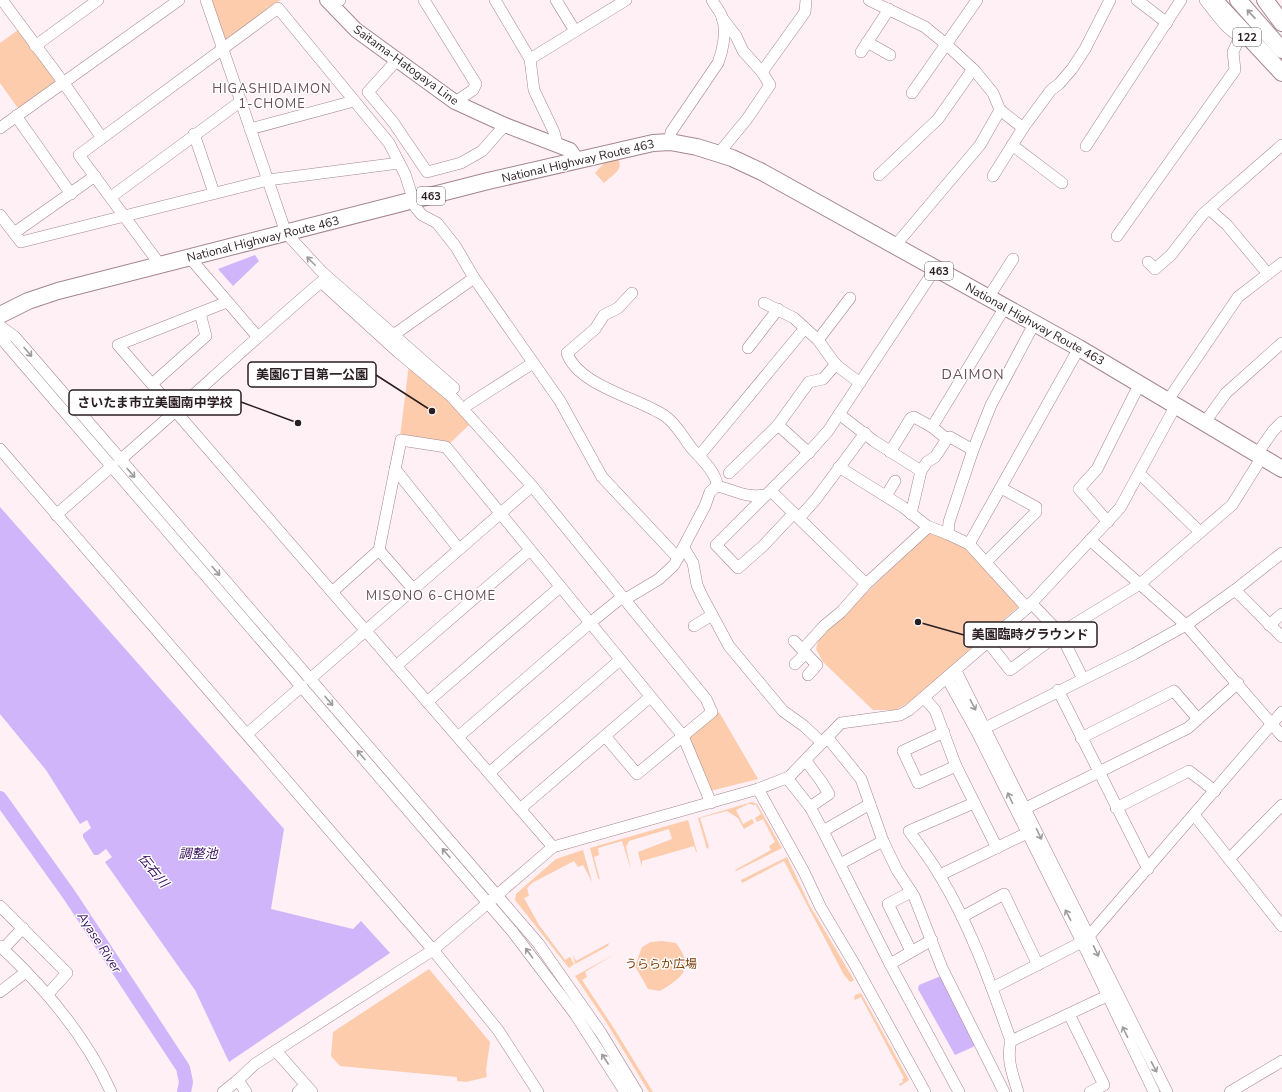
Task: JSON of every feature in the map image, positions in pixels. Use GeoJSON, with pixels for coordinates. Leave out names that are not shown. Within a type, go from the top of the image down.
{"type":"FeatureCollection","features":[{"type":"Feature","properties":{"kind":"highway","name":"122"},"geometry":{"type":"LineString","coordinates":[[1214,0],[1244,37],[1282,73]]}},
{"type":"Feature","properties":{"kind":"highway"},"geometry":{"type":"LineString","coordinates":[[1238,0],[1282,50]]}},
{"type":"Feature","properties":{"kind":"highway"},"geometry":{"type":"LineString","coordinates":[[1265,0],[1282,23]]}},
{"type":"Feature","properties":{"kind":"highway","name":"National Highway Route 463"},"geometry":{"type":"LineString","coordinates":[[0,315],[28,301],[58,291],[161,266],[488,181],[635,146],[670,142],[719,153],[762,172],[894,247],[1079,348],[1172,402],[1282,469]]}},
{"type":"Feature","properties":{"kind":"main road","name":"Saitama-Hatogaya Line"},"geometry":{"type":"LineString","coordinates":[[333,2],[356,30],[455,102],[505,125],[570,150],[577,160]]}},
{"type":"Feature","properties":{"kind":"street"},"geometry":{"type":"LineString","coordinates":[[2,0],[63,82],[102,138]]}},
{"type":"Feature","properties":{"kind":"street"},"geometry":{"type":"LineString","coordinates":[[35,46],[98,0]]}},
{"type":"Feature","properties":{"kind":"street"},"geometry":{"type":"LineString","coordinates":[[0,128],[179,0]]}},
{"type":"Feature","properties":{"kind":"street"},"geometry":{"type":"LineString","coordinates":[[206,0],[286,233],[322,272],[469,404],[569,522],[625,597],[706,700],[712,712],[637,774],[605,736]]}},
{"type":"Feature","properties":{"kind":"street"},"geometry":{"type":"LineString","coordinates":[[424,0],[476,84],[473,90],[455,102]]}},
{"type":"Feature","properties":{"kind":"street"},"geometry":{"type":"LineString","coordinates":[[495,0],[530,59],[534,90],[554,132],[557,144]]}},
{"type":"Feature","properties":{"kind":"street"},"geometry":{"type":"LineString","coordinates":[[556,0],[575,31]]}},
{"type":"Feature","properties":{"kind":"street"},"geometry":{"type":"LineString","coordinates":[[530,59],[626,0]]}},
{"type":"Feature","properties":{"kind":"street"},"geometry":{"type":"LineString","coordinates":[[712,0],[722,18],[736,36],[743,51],[762,72],[770,85],[748,119],[719,153]]}},
{"type":"Feature","properties":{"kind":"street"},"geometry":{"type":"LineString","coordinates":[[762,72],[805,12],[806,0]]}},
{"type":"Feature","properties":{"kind":"street"},"geometry":{"type":"LineString","coordinates":[[870,0],[925,27],[947,45],[973,69],[993,93],[1000,110],[1023,128]]}},
{"type":"Feature","properties":{"kind":"street"},"geometry":{"type":"LineString","coordinates":[[912,93],[947,45],[976,0]]}},
{"type":"Feature","properties":{"kind":"street"},"geometry":{"type":"LineString","coordinates":[[993,176],[1023,128],[1051,90],[1059,84],[1072,69],[1085,49],[1110,0]]}},
{"type":"Feature","properties":{"kind":"street"},"geometry":{"type":"LineString","coordinates":[[1137,0],[1167,23]]}},
{"type":"Feature","properties":{"kind":"street"},"geometry":{"type":"LineString","coordinates":[[1086,146],[1181,0]]}},
{"type":"Feature","properties":{"kind":"street"},"geometry":{"type":"LineString","coordinates":[[1117,236],[1235,70],[1232,52],[1244,37],[1226,26],[1205,0]]}},
{"type":"Feature","properties":{"kind":"street"},"geometry":{"type":"LineString","coordinates":[[161,266],[79,155],[278,8],[389,143],[405,174],[415,201],[416,208],[422,215],[437,223],[446,234],[474,278],[560,401],[602,477],[678,558]]}},
{"type":"Feature","properties":{"kind":"street"},"geometry":{"type":"LineString","coordinates":[[861,52],[889,9]]}},
{"type":"Feature","properties":{"kind":"street"},"geometry":{"type":"LineString","coordinates":[[670,142],[671,132],[718,63],[723,39],[722,18]]}},
{"type":"Feature","properties":{"kind":"street"},"geometry":{"type":"LineString","coordinates":[[867,42],[890,55]]}},
{"type":"Feature","properties":{"kind":"street"},"geometry":{"type":"LineString","coordinates":[[397,60],[368,92],[393,122],[427,172],[461,163],[482,151],[505,125]]}},
{"type":"Feature","properties":{"kind":"street"},"geometry":{"type":"LineString","coordinates":[[879,175],[938,119],[973,69]]}},
{"type":"Feature","properties":{"kind":"street"},"geometry":{"type":"LineString","coordinates":[[111,197],[240,101]]}},
{"type":"Feature","properties":{"kind":"street"},"geometry":{"type":"LineString","coordinates":[[250,129],[354,101]]}},
{"type":"Feature","properties":{"kind":"street"},"geometry":{"type":"LineString","coordinates":[[894,247],[980,145],[1000,110]]}},
{"type":"Feature","properties":{"kind":"street"},"geometry":{"type":"LineString","coordinates":[[16,116],[71,194]]}},
{"type":"Feature","properties":{"kind":"street"},"geometry":{"type":"LineString","coordinates":[[194,134],[214,193]]}},
{"type":"Feature","properties":{"kind":"street"},"geometry":{"type":"LineString","coordinates":[[1012,145],[1062,183]]}},
{"type":"Feature","properties":{"kind":"street"},"geometry":{"type":"LineString","coordinates":[[1148,262],[1155,268],[1171,254],[1222,196],[1282,145]]}},
{"type":"Feature","properties":{"kind":"street"},"geometry":{"type":"LineString","coordinates":[[0,215],[21,242],[268,180],[399,163]]}},
{"type":"Feature","properties":{"kind":"street"},"geometry":{"type":"LineString","coordinates":[[14,233],[95,176]]}},
{"type":"Feature","properties":{"kind":"street"},"geometry":{"type":"LineString","coordinates":[[1209,209],[1227,225],[1268,274]]}},
{"type":"Feature","properties":{"kind":"street"},"geometry":{"type":"LineString","coordinates":[[190,258],[257,336]]}},
{"type":"Feature","properties":{"kind":"street"},"geometry":{"type":"LineString","coordinates":[[988,298],[1013,258]]}},
{"type":"Feature","properties":{"kind":"street"},"geometry":{"type":"LineString","coordinates":[[223,1092],[255,1064],[433,950],[553,847],[758,789],[788,778],[841,723],[900,715],[924,698],[1029,605],[1120,508],[1140,474],[1172,402],[1238,297],[1282,263]]}},
{"type":"Feature","properties":{"kind":"street"},"geometry":{"type":"LineString","coordinates":[[865,433],[816,499],[796,515],[738,568],[716,546],[809,453],[828,431],[935,269]]}},
{"type":"Feature","properties":{"kind":"street"},"geometry":{"type":"LineString","coordinates":[[392,335],[474,278]]}},
{"type":"Feature","properties":{"kind":"street"},"geometry":{"type":"LineString","coordinates":[[56,515],[176,412],[257,336],[321,282],[399,353],[451,396],[532,486],[625,597]]}},
{"type":"Feature","properties":{"kind":"street"},"geometry":{"type":"LineString","coordinates":[[632,293],[618,308],[604,315],[595,329],[567,353],[570,360],[586,375],[606,389],[654,409],[666,416],[680,431],[688,444],[699,456],[717,481],[717,486]]}},
{"type":"Feature","properties":{"kind":"street"},"geometry":{"type":"LineString","coordinates":[[818,340],[850,298]]}},
{"type":"Feature","properties":{"kind":"street"},"geometry":{"type":"LineString","coordinates":[[227,302],[118,345],[553,847]]}},
{"type":"Feature","properties":{"kind":"street"},"geometry":{"type":"LineString","coordinates":[[764,303],[790,314],[818,340],[836,364],[860,383]]}},
{"type":"Feature","properties":{"kind":"street"},"geometry":{"type":"LineString","coordinates":[[932,427],[1005,307]]}},
{"type":"Feature","properties":{"kind":"street"},"geometry":{"type":"LineString","coordinates":[[748,348],[778,309]]}},
{"type":"Feature","properties":{"kind":"street"},"geometry":{"type":"LineString","coordinates":[[152,384],[206,336],[200,313]]}},
{"type":"Feature","properties":{"kind":"street"},"geometry":{"type":"LineString","coordinates":[[948,534],[949,522],[973,450],[996,395],[1034,324]]}},
{"type":"Feature","properties":{"kind":"street"},"geometry":{"type":"LineString","coordinates":[[0,326],[15,337],[116,463]]}},
{"type":"Feature","properties":{"kind":"street"},"geometry":{"type":"LineString","coordinates":[[699,456],[805,328]]}},
{"type":"Feature","properties":{"kind":"street"},"geometry":{"type":"LineString","coordinates":[[0,335],[6,344],[116,463],[306,682],[497,895],[538,943],[564,978],[601,1033],[637,1092]]}},
{"type":"Feature","properties":{"kind":"street"},"geometry":{"type":"LineString","coordinates":[[1205,422],[1226,393],[1282,343]]}},
{"type":"Feature","properties":{"kind":"street"},"geometry":{"type":"LineString","coordinates":[[970,544],[1079,348]]}},
{"type":"Feature","properties":{"kind":"street"},"geometry":{"type":"LineString","coordinates":[[469,404],[533,363]]}},
{"type":"Feature","properties":{"kind":"street"},"geometry":{"type":"LineString","coordinates":[[729,473],[778,424],[808,382],[823,379],[836,364]]}},
{"type":"Feature","properties":{"kind":"street"},"geometry":{"type":"LineString","coordinates":[[1108,522],[1079,490],[1097,469],[1140,383]]}},
{"type":"Feature","properties":{"kind":"street"},"geometry":{"type":"LineString","coordinates":[[839,414],[874,441],[921,471]]}},
{"type":"Feature","properties":{"kind":"street"},"geometry":{"type":"LineString","coordinates":[[890,452],[911,418],[914,417],[932,427],[947,439]]}},
{"type":"Feature","properties":{"kind":"street"},"geometry":{"type":"LineString","coordinates":[[988,642],[1010,670],[1060,633],[1140,584],[1232,504],[1273,431],[1282,422]]}},
{"type":"Feature","properties":{"kind":"street"},"geometry":{"type":"LineString","coordinates":[[778,424],[809,453]]}},
{"type":"Feature","properties":{"kind":"street"},"geometry":{"type":"LineString","coordinates":[[911,514],[921,471],[926,462],[935,457],[947,439],[950,437],[973,450]]}},
{"type":"Feature","properties":{"kind":"street"},"geometry":{"type":"LineString","coordinates":[[332,592],[379,550],[401,440],[446,447],[683,736],[711,802]]}},
{"type":"Feature","properties":{"kind":"street"},"geometry":{"type":"LineString","coordinates":[[0,449],[433,950],[498,1030],[538,1092]]}},
{"type":"Feature","properties":{"kind":"street"},"geometry":{"type":"LineString","coordinates":[[840,467],[886,496],[927,526],[970,544],[1029,605],[1060,633],[1083,679]]}},
{"type":"Feature","properties":{"kind":"street"},"geometry":{"type":"LineString","coordinates":[[395,468],[459,549]]}},
{"type":"Feature","properties":{"kind":"street"},"geometry":{"type":"LineString","coordinates":[[1140,474],[1200,532]]}},
{"type":"Feature","properties":{"kind":"street"},"geometry":{"type":"LineString","coordinates":[[886,496],[895,481]]}},
{"type":"Feature","properties":{"kind":"street"},"geometry":{"type":"LineString","coordinates":[[247,734],[532,486]]}},
{"type":"Feature","properties":{"kind":"street"},"geometry":{"type":"LineString","coordinates":[[717,486],[744,496],[753,497],[769,493]]}},
{"type":"Feature","properties":{"kind":"street"},"geometry":{"type":"LineString","coordinates":[[458,737],[590,622],[625,597],[668,573],[684,548],[705,506],[710,492],[717,486]]}},
{"type":"Feature","properties":{"kind":"street"},"geometry":{"type":"LineString","coordinates":[[986,562],[1036,512],[1036,507],[1001,488]]}},
{"type":"Feature","properties":{"kind":"street"},"geometry":{"type":"LineString","coordinates":[[769,493],[796,515],[866,584]]}},
{"type":"Feature","properties":{"kind":"street"},"geometry":{"type":"LineString","coordinates":[[795,664],[803,656],[805,647],[824,626],[841,612],[866,584],[926,529],[927,526]]}},
{"type":"Feature","properties":{"kind":"street"},"geometry":{"type":"LineString","coordinates":[[1090,540],[1186,625],[1238,683],[1282,736]]}},
{"type":"Feature","properties":{"kind":"street"},"geometry":{"type":"LineString","coordinates":[[684,548],[693,562],[697,585],[729,646],[783,711],[824,740],[861,779],[883,841],[897,870],[911,892],[944,971],[1004,1092]]}},
{"type":"Feature","properties":{"kind":"street"},"geometry":{"type":"LineString","coordinates":[[379,550],[413,589]]}},
{"type":"Feature","properties":{"kind":"street"},"geometry":{"type":"LineString","coordinates":[[396,666],[530,550]]}},
{"type":"Feature","properties":{"kind":"street"},"geometry":{"type":"LineString","coordinates":[[981,730],[1058,690],[1134,654],[1186,625],[1282,554]]}},
{"type":"Feature","properties":{"kind":"street"},"geometry":{"type":"LineString","coordinates":[[427,702],[560,587]]}},
{"type":"Feature","properties":{"kind":"street"},"geometry":{"type":"LineString","coordinates":[[1235,590],[1282,637]]}},
{"type":"Feature","properties":{"kind":"street"},"geometry":{"type":"LineString","coordinates":[[1269,625],[1282,614]]}},
{"type":"Feature","properties":{"kind":"street"},"geometry":{"type":"LineString","coordinates":[[694,626],[712,615]]}},
{"type":"Feature","properties":{"kind":"street"},"geometry":{"type":"LineString","coordinates":[[794,641],[817,665],[808,675]]}},
{"type":"Feature","properties":{"kind":"street"},"geometry":{"type":"LineString","coordinates":[[489,773],[620,660]]}},
{"type":"Feature","properties":{"kind":"street"},"geometry":{"type":"LineString","coordinates":[[956,670],[1027,833],[1167,1092]]}},
{"type":"Feature","properties":{"kind":"street"},"geometry":{"type":"LineString","coordinates":[[947,678],[981,730],[1026,808],[1085,939],[1108,996],[1154,1092]]}},
{"type":"Feature","properties":{"kind":"street"},"geometry":{"type":"LineString","coordinates":[[306,682],[512,931],[575,1014],[621,1090]]}},
{"type":"Feature","properties":{"kind":"street"},"geometry":{"type":"LineString","coordinates":[[1026,808],[1188,728],[1238,683]]}},
{"type":"Feature","properties":{"kind":"street"},"geometry":{"type":"LineString","coordinates":[[1058,690],[1098,773],[1148,870]]}},
{"type":"Feature","properties":{"kind":"street"},"geometry":{"type":"LineString","coordinates":[[1081,738],[1174,691],[1198,719]]}},
{"type":"Feature","properties":{"kind":"street"},"geometry":{"type":"LineString","coordinates":[[520,809],[650,696]]}},
{"type":"Feature","properties":{"kind":"street"},"geometry":{"type":"LineString","coordinates":[[924,698],[935,710],[956,766],[997,848]]}},
{"type":"Feature","properties":{"kind":"street"},"geometry":{"type":"LineString","coordinates":[[992,988],[1085,939],[1195,816],[1282,712]]}},
{"type":"Feature","properties":{"kind":"street"},"geometry":{"type":"LineString","coordinates":[[944,732],[903,751],[918,783],[956,766]]}},
{"type":"Feature","properties":{"kind":"street"},"geometry":{"type":"LineString","coordinates":[[806,761],[829,794],[810,807]]}},
{"type":"Feature","properties":{"kind":"street"},"geometry":{"type":"LineString","coordinates":[[1116,808],[1189,771],[1215,791]]}},
{"type":"Feature","properties":{"kind":"street"},"geometry":{"type":"LineString","coordinates":[[788,778],[810,807],[890,964],[960,1092]]}},
{"type":"Feature","properties":{"kind":"street"},"geometry":{"type":"LineString","coordinates":[[758,789],[804,872],[821,908],[925,1092]]}},
{"type":"Feature","properties":{"kind":"street"},"geometry":{"type":"LineString","coordinates":[[974,803],[909,830],[940,876],[962,917],[992,988],[1011,1041],[1009,1048],[1009,1059],[1018,1092]]}},
{"type":"Feature","properties":{"kind":"street"},"geometry":{"type":"LineString","coordinates":[[823,831],[870,804]]}},
{"type":"Feature","properties":{"kind":"street"},"geometry":{"type":"LineString","coordinates":[[1229,859],[1282,805]]}},
{"type":"Feature","properties":{"kind":"street"},"geometry":{"type":"LineString","coordinates":[[1195,816],[1282,926]]}},
{"type":"Feature","properties":{"kind":"street"},"geometry":{"type":"LineString","coordinates":[[940,876],[1027,833]]}},
{"type":"Feature","properties":{"kind":"street"},"geometry":{"type":"LineString","coordinates":[[840,864],[883,841]]}},
{"type":"Feature","properties":{"kind":"street"},"geometry":{"type":"LineString","coordinates":[[911,892],[888,904],[912,951]]}},
{"type":"Feature","properties":{"kind":"street"},"geometry":{"type":"LineString","coordinates":[[962,917],[1004,894],[1038,965]]}},
{"type":"Feature","properties":{"kind":"street"},"geometry":{"type":"LineString","coordinates":[[0,906],[67,973],[48,994]]}},
{"type":"Feature","properties":{"kind":"street"},"geometry":{"type":"LineString","coordinates":[[23,928],[2,948],[48,994],[61,1010],[102,1073],[111,1092]]}},
{"type":"Feature","properties":{"kind":"street"},"geometry":{"type":"LineString","coordinates":[[890,964],[932,940]]}},
{"type":"Feature","properties":{"kind":"street"},"geometry":{"type":"LineString","coordinates":[[0,992],[26,972]]}},
{"type":"Feature","properties":{"kind":"street"},"geometry":{"type":"LineString","coordinates":[[1011,1041],[1108,996]]}},
{"type":"Feature","properties":{"kind":"street"},"geometry":{"type":"LineString","coordinates":[[1069,1014],[1105,1088],[1090,1092]]}},
{"type":"Feature","properties":{"kind":"street"},"geometry":{"type":"LineString","coordinates":[[276,1051],[305,1090]]}},
{"type":"Feature","properties":{"kind":"street"},"geometry":{"type":"LineString","coordinates":[[1230,1092],[1282,1061]]}},
{"type":"Feature","properties":{"kind":"street"},"geometry":{"type":"LineString","coordinates":[[238,1080],[246,1092]]}},
{"type":"Feature","properties":{"kind":"green space"},"geometry":{"type":"Polygon","coordinates":[[[212,0],[280,0],[278,2],[279,4],[228,40],[225,40],[212,0]]]}},
{"type":"Feature","properties":{"kind":"green space"},"geometry":{"type":"Polygon","coordinates":[[[18,30],[55,79],[54,83],[21,107],[17,107],[0,83],[0,43],[18,30]]]}},
{"type":"Feature","properties":{"kind":"green space"},"geometry":{"type":"Polygon","coordinates":[[[618,158],[620,166],[619,169],[604,183],[595,173],[607,160],[618,158]]]}},
{"type":"Feature","properties":{"kind":"green space"},"geometry":{"type":"Polygon","coordinates":[[[409,364],[450,398],[471,423],[448,445],[400,437],[409,364]]]}},
{"type":"Feature","properties":{"kind":"green space"},"geometry":{"type":"Polygon","coordinates":[[[930,532],[967,549],[1019,606],[910,702],[895,710],[873,710],[823,662],[816,649],[819,638],[930,532]]]}},
{"type":"Feature","properties":{"kind":"green space"},"geometry":{"type":"Polygon","coordinates":[[[719,712],[758,779],[710,791],[686,737],[719,712]]]}},
{"type":"Feature","properties":{"kind":"green space"},"geometry":{"type":"Polygon","coordinates":[[[752,802],[757,804],[782,848],[736,871],[735,870],[771,850],[769,846],[775,842],[763,819],[757,822],[755,818],[761,814],[756,805],[748,804],[736,810],[743,824],[752,819],[754,823],[744,829],[738,818],[727,811],[700,818],[709,847],[707,849],[698,818],[752,802]]]}},
{"type":"Feature","properties":{"kind":"green space"},"geometry":{"type":"Polygon","coordinates":[[[688,820],[697,852],[694,846],[642,861],[642,867],[638,852],[672,839],[669,829],[629,841],[626,847],[631,870],[622,841],[598,848],[599,855],[594,857],[600,880],[598,878],[590,848],[688,820]]]}},
{"type":"Feature","properties":{"kind":"green space"},"geometry":{"type":"Polygon","coordinates":[[[583,850],[592,882],[583,865],[578,867],[574,861],[532,883],[527,888],[529,896],[524,898],[539,925],[565,960],[570,957],[574,964],[569,968],[515,900],[516,894],[556,859],[583,850]]]}},
{"type":"Feature","properties":{"kind":"green space"},"geometry":{"type":"Polygon","coordinates":[[[787,857],[809,904],[854,980],[850,982],[844,975],[784,861],[742,883],[741,880],[787,857]]]}},
{"type":"Feature","properties":{"kind":"green space","name":"うららか広場"},"geometry":{"type":"Polygon","coordinates":[[[662,941],[676,943],[685,959],[685,965],[684,971],[680,976],[660,991],[648,989],[635,966],[642,947],[651,942],[662,941]]]}},
{"type":"Feature","properties":{"kind":"green space"},"geometry":{"type":"Polygon","coordinates":[[[609,943],[608,946],[575,964],[573,955],[576,961],[609,943]]]}},
{"type":"Feature","properties":{"kind":"green space"},"geometry":{"type":"Polygon","coordinates":[[[615,954],[585,972],[587,977],[582,980],[653,1092],[649,1092],[606,1022],[575,976],[615,954]]]}},
{"type":"Feature","properties":{"kind":"green space"},"geometry":{"type":"Polygon","coordinates":[[[429,969],[490,1042],[486,1070],[487,1077],[466,1082],[457,1081],[457,1077],[340,1066],[331,1056],[333,1032],[429,969]]]}},
{"type":"Feature","properties":{"kind":"green space"},"geometry":{"type":"Polygon","coordinates":[[[861,993],[909,1080],[900,1086],[899,1084],[903,1082],[902,1079],[904,1078],[861,997],[855,1000],[854,999],[855,995],[861,993]]]}},
{"type":"Feature","properties":{"kind":"water"},"geometry":{"type":"Polygon","coordinates":[[[255,255],[259,261],[233,286],[218,269],[255,255]]]}},
{"type":"Feature","properties":{"kind":"water","name":"調整池"},"geometry":{"type":"Polygon","coordinates":[[[0,507],[284,829],[271,909],[353,929],[361,921],[390,953],[229,1062],[195,990],[105,862],[112,857],[106,849],[98,855],[94,855],[83,837],[83,834],[91,828],[87,820],[80,824],[46,770],[0,714],[0,507]]]}},
{"type":"Feature","properties":{"kind":"water"},"geometry":{"type":"Polygon","coordinates":[[[941,976],[975,1044],[973,1047],[955,1055],[918,989],[919,985],[941,976]]]}},
{"type":"Feature","properties":{"kind":"waterway","name":"Ayase River"},"geometry":{"type":"LineString","coordinates":[[0,798],[70,896],[183,1068],[186,1082],[184,1092]]}},
{"type":"Feature","properties":{"kind":"place","name":"美園6丁目第一公園"},"geometry":{"type":"Point","coordinates":[432,411]}},
{"type":"Feature","properties":{"kind":"place","name":"さいたま市立美園南中学校"},"geometry":{"type":"Point","coordinates":[298,423]}},
{"type":"Feature","properties":{"kind":"place","name":"美園臨時グラウンド"},"geometry":{"type":"Point","coordinates":[918,622]}},
{"type":"Feature","properties":{"kind":"district","name":"HIGASHIDAIMON 1-CHOME"},"geometry":{"type":"Point","coordinates":[272,96]}},
{"type":"Feature","properties":{"kind":"district","name":"DAIMON"},"geometry":{"type":"Point","coordinates":[973,374]}},
{"type":"Feature","properties":{"kind":"district","name":"MISONO 6-CHOME"},"geometry":{"type":"Point","coordinates":[431,595]}},
{"type":"Feature","properties":{"kind":"water label","name":"伝右川"},"geometry":{"type":"Point","coordinates":[154,870]}}]}
